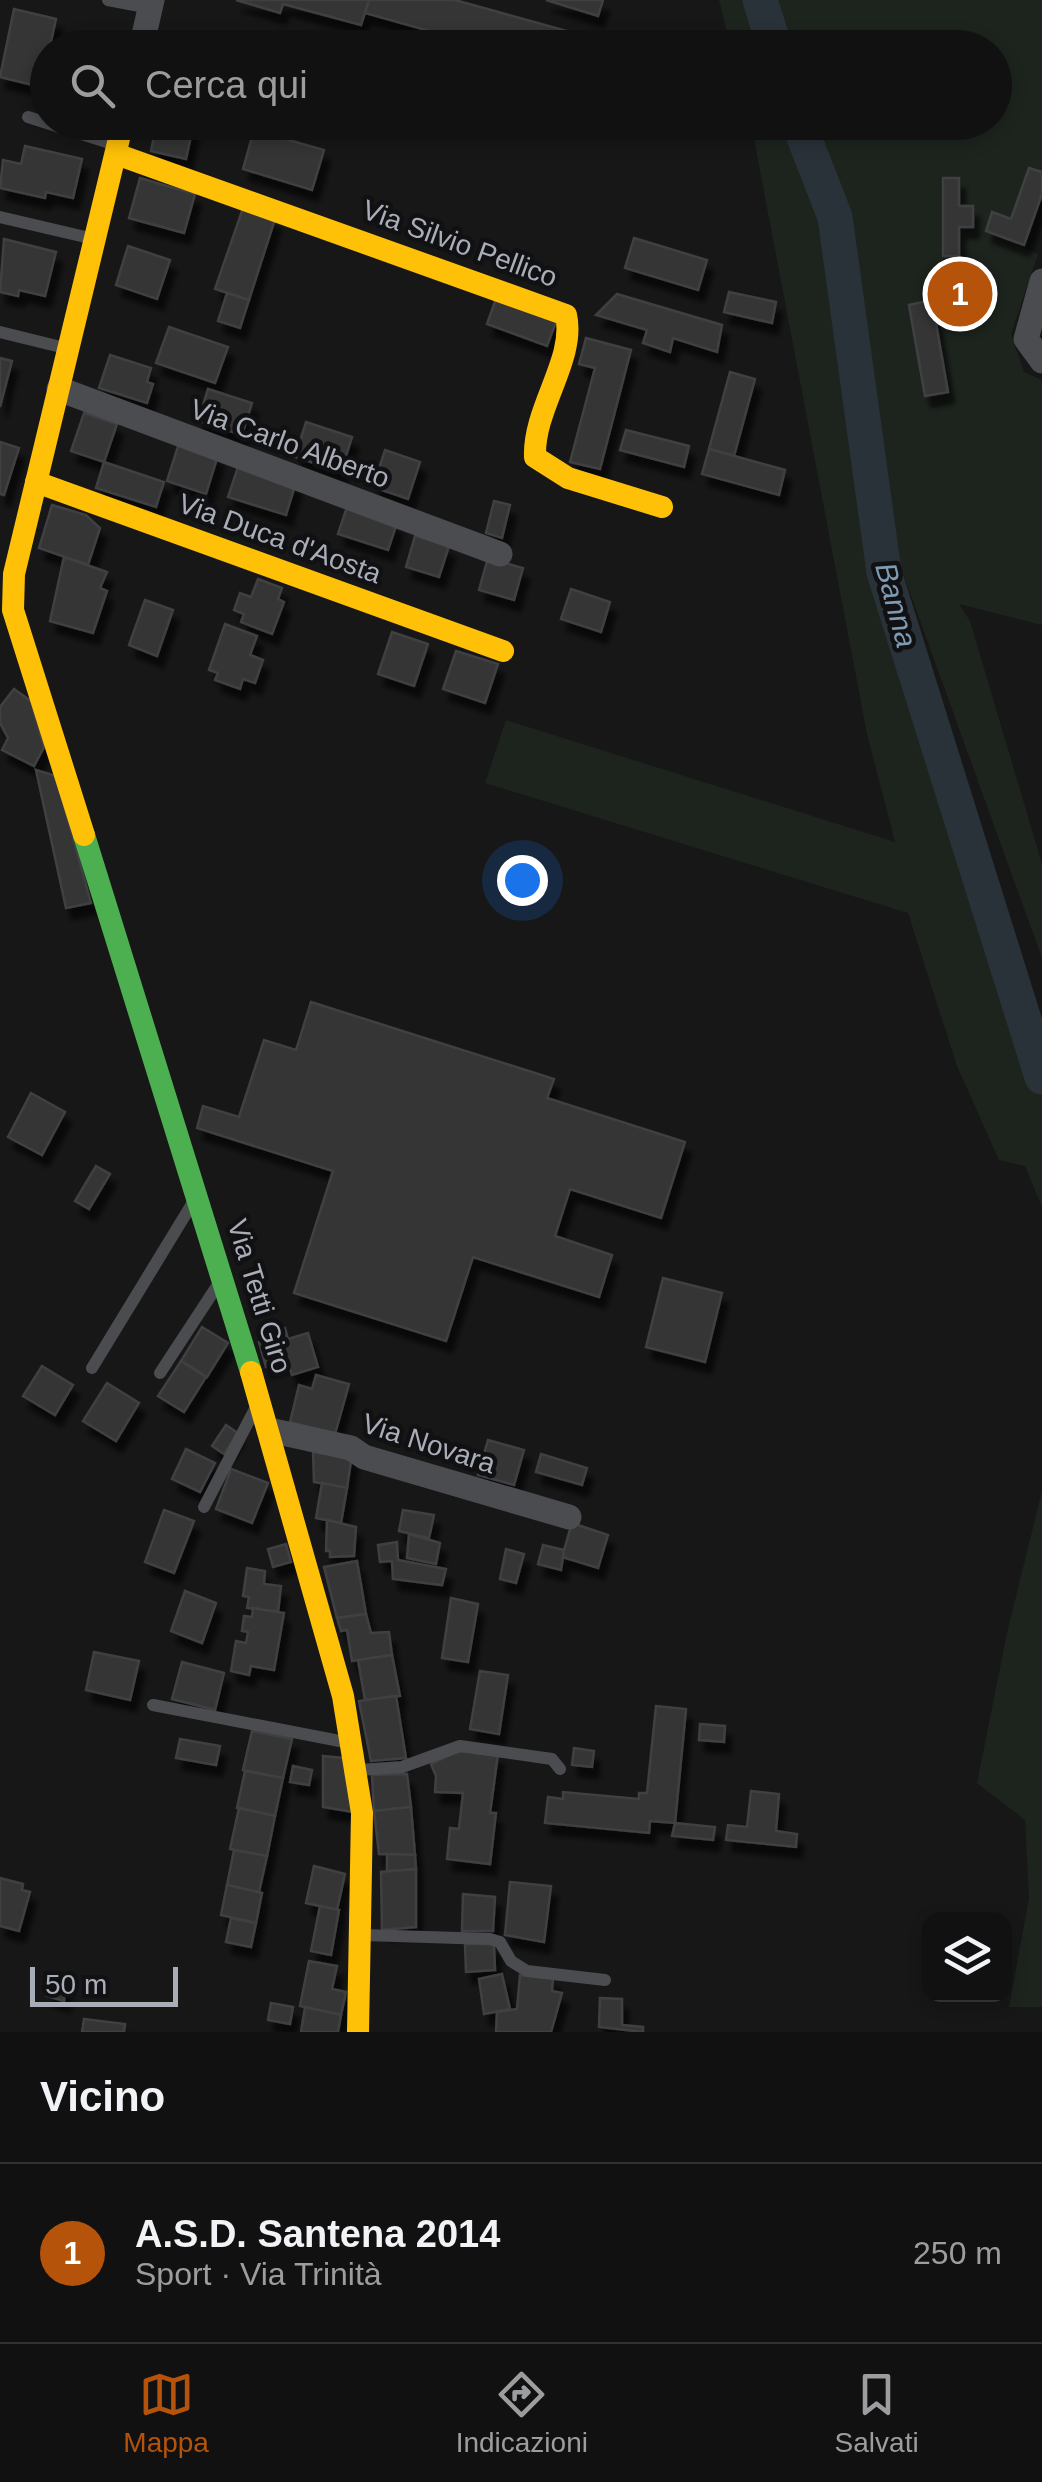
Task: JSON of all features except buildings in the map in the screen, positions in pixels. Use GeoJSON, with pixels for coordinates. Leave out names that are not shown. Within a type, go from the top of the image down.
{"type":"FeatureCollection","features":[{"type":"Feature","properties":{"kind":"street"},"geometry":{"type":"LineString","coordinates":[[145,30],[151,4]]}},
{"type":"Feature","properties":{"kind":"street"},"geometry":{"type":"LineString","coordinates":[[6,597],[10,548],[36,482],[119,140]]}},
{"type":"Feature","properties":{"kind":"street","name":"Via Silvio Pellico"},"geometry":{"type":"LineString","coordinates":[[117,150],[566,315],[570,334],[544,394],[534,432],[534,457],[568,478],[662,507]]}},
{"type":"Feature","properties":{"kind":"street"},"geometry":{"type":"LineString","coordinates":[[1042,281],[1026,339],[1042,361]]}},
{"type":"Feature","properties":{"kind":"street","name":"Via Carlo Alberto"},"geometry":{"type":"LineString","coordinates":[[59,389],[500,554]]}},
{"type":"Feature","properties":{"kind":"street","name":"Via Duca d'Aosta"},"geometry":{"type":"LineString","coordinates":[[36,482],[503,651]]}},
{"type":"Feature","properties":{"kind":"street","name":"Via Tetti Giro"},"geometry":{"type":"LineString","coordinates":[[6,597],[198,1194],[315,1587],[356,1770],[364,1871],[358,2032]]}},
{"type":"Feature","properties":{"kind":"street","name":"Via Novara"},"geometry":{"type":"LineString","coordinates":[[269,1430],[351,1448],[364,1457],[570,1517]]}},
{"type":"Feature","properties":{"kind":"lane"},"geometry":{"type":"LineString","coordinates":[[108,0],[151,4]]}},
{"type":"Feature","properties":{"kind":"lane"},"geometry":{"type":"LineString","coordinates":[[90,140],[117,150]]}},
{"type":"Feature","properties":{"kind":"lane"},"geometry":{"type":"LineString","coordinates":[[0,217],[96,239]]}},
{"type":"Feature","properties":{"kind":"lane"},"geometry":{"type":"LineString","coordinates":[[0,332],[69,349]]}},
{"type":"Feature","properties":{"kind":"lane"},"geometry":{"type":"LineString","coordinates":[[92,1368],[198,1194]]}},
{"type":"Feature","properties":{"kind":"lane"},"geometry":{"type":"LineString","coordinates":[[160,1373],[223,1277]]}},
{"type":"Feature","properties":{"kind":"lane"},"geometry":{"type":"LineString","coordinates":[[204,1507],[260,1400]]}},
{"type":"Feature","properties":{"kind":"lane"},"geometry":{"type":"LineString","coordinates":[[153,1705],[352,1744]]}},
{"type":"Feature","properties":{"kind":"lane"},"geometry":{"type":"LineString","coordinates":[[356,1770],[402,1767],[460,1746],[552,1759],[560,1769]]}},
{"type":"Feature","properties":{"kind":"lane"},"geometry":{"type":"LineString","coordinates":[[360,1935],[490,1940],[500,1942],[510,1960],[526,1971],[605,1980]]}},
{"type":"Feature","properties":{"kind":"shaded area"},"geometry":{"type":"Polygon","coordinates":[[[719,0],[751,0],[761,30],[727,30],[719,0]]]}},
{"type":"Feature","properties":{"kind":"shaded area"},"geometry":{"type":"Polygon","coordinates":[[[776,0],[1042,0],[1042,194],[1023,248],[1038,254],[1011,334],[1024,372],[1042,380],[1042,625],[959,604],[970,621],[1042,864],[1042,958],[897,557],[878,425],[836,204],[817,140],[1012,140],[1012,30],[785,30],[776,0]]]}},
{"type":"Feature","properties":{"kind":"shaded area"},"geometry":{"type":"Polygon","coordinates":[[[754,140],[796,140],[820,215],[870,545],[888,629],[1042,1093],[1042,1207],[1025,1166],[999,1160],[957,1066],[908,913],[485,783],[506,720],[895,842],[867,734],[754,140]]]}},
{"type":"Feature","properties":{"kind":"shaded area"},"geometry":{"type":"Polygon","coordinates":[[[1042,1491],[1042,2007],[1009,2007],[1029,1898],[1025,1820],[977,1783],[1007,1633],[1042,1491]]]}},
{"type":"Feature","properties":{"kind":"waterway","name":"Banna"},"geometry":{"type":"LineString","coordinates":[[760,0],[769,30]]}},
{"type":"Feature","properties":{"kind":"waterway","name":"Banna"},"geometry":{"type":"LineString","coordinates":[[805,140],[835,217],[884,572],[1042,1077]]}},
{"type":"Feature","properties":{"kind":"traffic: fast"},"geometry":{"type":"LineString","coordinates":[[84,835],[251,1372]]}},
{"type":"Feature","properties":{"kind":"traffic: slow"},"geometry":{"type":"LineString","coordinates":[[84,835],[13,610],[14,574],[119,140]]}},
{"type":"Feature","properties":{"kind":"traffic: slow"},"geometry":{"type":"LineString","coordinates":[[116,154],[566,315],[565,349],[540,420],[535,457],[568,478],[662,507]]}},
{"type":"Feature","properties":{"kind":"traffic: slow"},"geometry":{"type":"LineString","coordinates":[[36,482],[503,651]]}},
{"type":"Feature","properties":{"kind":"traffic: slow"},"geometry":{"type":"LineString","coordinates":[[251,1372],[343,1696],[362,1813],[358,2032]]}},
{"type":"Feature","properties":{"kind":"place","name":"A.S.D. Santena 2014"},"geometry":{"type":"Point","coordinates":[960,294]}}]}
